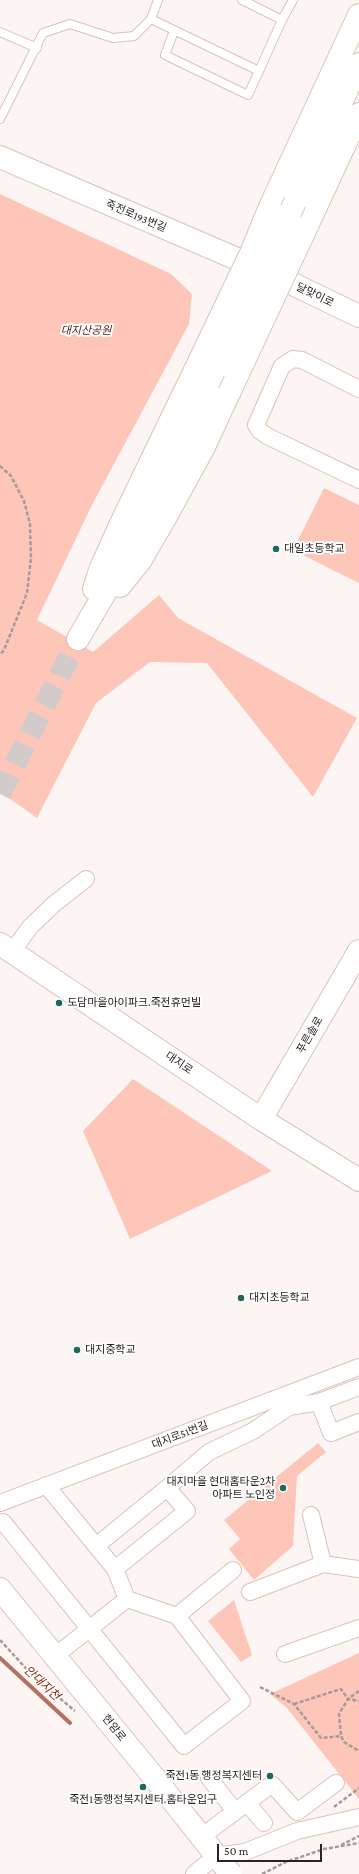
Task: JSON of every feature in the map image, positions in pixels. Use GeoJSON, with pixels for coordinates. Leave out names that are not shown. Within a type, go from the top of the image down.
{"type":"FeatureCollection","features":[{"type":"Feature","properties":{"kind":"main road"},"geometry":{"type":"LineString","coordinates":[[359,16],[270,207],[251,253],[208,366],[184,440],[109,586],[78,639],[140,561],[204,448],[359,114]]}},
{"type":"Feature","properties":{"kind":"main road"},"geometry":{"type":"LineString","coordinates":[[208,366],[359,64]]}},
{"type":"Feature","properties":{"kind":"main road","name":"죽전로193번길"},"geometry":{"type":"LineString","coordinates":[[0,157],[272,274]]}},
{"type":"Feature","properties":{"kind":"main road","name":"달맞이로"},"geometry":{"type":"LineString","coordinates":[[272,274],[359,316]]}},
{"type":"Feature","properties":{"kind":"main road","name":"대지로"},"geometry":{"type":"LineString","coordinates":[[6,948],[261,1119],[359,1180]]}},
{"type":"Feature","properties":{"kind":"main road","name":"푸른솔로"},"geometry":{"type":"LineString","coordinates":[[261,1119],[359,951]]}},
{"type":"Feature","properties":{"kind":"main road","name":"현암로"},"geometry":{"type":"LineString","coordinates":[[0,1589],[158,1781],[224,1866]]}},
{"type":"Feature","properties":{"kind":"street"},"geometry":{"type":"LineString","coordinates":[[359,389],[302,360],[293,359],[282,366],[256,425],[260,431],[267,436],[359,480]]}},
{"type":"Feature","properties":{"kind":"street"},"geometry":{"type":"LineString","coordinates":[[6,948],[54,904],[86,879]]}},
{"type":"Feature","properties":{"kind":"street","name":"대지로51번길"},"geometry":{"type":"LineString","coordinates":[[0,1503],[359,1367]]}},
{"type":"Feature","properties":{"kind":"street"},"geometry":{"type":"LineString","coordinates":[[96,1546],[209,1452],[254,1431],[289,1407],[318,1402],[359,1387]]}},
{"type":"Feature","properties":{"kind":"street"},"geometry":{"type":"LineString","coordinates":[[318,1402],[331,1433],[359,1422]]}},
{"type":"Feature","properties":{"kind":"street"},"geometry":{"type":"LineString","coordinates":[[3,1522],[184,1746],[242,1701],[176,1616],[127,1599],[115,1569],[46,1486]]}},
{"type":"Feature","properties":{"kind":"street"},"geometry":{"type":"LineString","coordinates":[[115,1569],[187,1511],[167,1488]]}},
{"type":"Feature","properties":{"kind":"street"},"geometry":{"type":"LineString","coordinates":[[311,1515],[323,1564]]}},
{"type":"Feature","properties":{"kind":"street"},"geometry":{"type":"LineString","coordinates":[[250,1592],[323,1564],[359,1568]]}},
{"type":"Feature","properties":{"kind":"street"},"geometry":{"type":"LineString","coordinates":[[176,1616],[233,1570]]}},
{"type":"Feature","properties":{"kind":"street"},"geometry":{"type":"LineString","coordinates":[[55,1656],[127,1599]]}},
{"type":"Feature","properties":{"kind":"street"},"geometry":{"type":"LineString","coordinates":[[285,1654],[359,1628]]}},
{"type":"Feature","properties":{"kind":"street"},"geometry":{"type":"LineString","coordinates":[[209,1778],[241,1807],[264,1823]]}},
{"type":"Feature","properties":{"kind":"street"},"geometry":{"type":"LineString","coordinates":[[201,1837],[272,1784],[298,1812],[336,1783]]}},
{"type":"Feature","properties":{"kind":"street"},"geometry":{"type":"LineString","coordinates":[[194,1874],[224,1866],[245,1852],[298,1831],[359,1817]]}},
{"type":"Feature","properties":{"kind":"lane"},"geometry":{"type":"LineString","coordinates":[[0,119],[37,48],[43,33],[70,24],[113,38],[134,36],[151,19],[158,0]]}},
{"type":"Feature","properties":{"kind":"lane"},"geometry":{"type":"LineString","coordinates":[[242,0],[282,20]]}},
{"type":"Feature","properties":{"kind":"lane"},"geometry":{"type":"LineString","coordinates":[[174,31],[165,54],[248,95],[282,20],[293,0]]}},
{"type":"Feature","properties":{"kind":"lane"},"geometry":{"type":"LineString","coordinates":[[151,19],[259,71]]}},
{"type":"Feature","properties":{"kind":"lane"},"geometry":{"type":"LineString","coordinates":[[0,32],[37,48]]}},
{"type":"Feature","properties":{"kind":"path"},"geometry":{"type":"LineString","coordinates":[[0,466],[11,476],[24,502],[30,524],[31,558],[27,593],[4,650],[0,655]]}},
{"type":"Feature","properties":{"kind":"path"},"geometry":{"type":"LineString","coordinates":[[0,1640],[32,1674],[79,1714]]}},
{"type":"Feature","properties":{"kind":"path"},"geometry":{"type":"LineString","coordinates":[[260,1686],[294,1704],[321,1738],[341,1736]]}},
{"type":"Feature","properties":{"kind":"path"},"geometry":{"type":"LineString","coordinates":[[294,1704],[341,1689],[348,1699],[359,1700]]}},
{"type":"Feature","properties":{"kind":"path"},"geometry":{"type":"LineString","coordinates":[[359,1691],[348,1699],[339,1714],[341,1736],[344,1742],[359,1751]]}},
{"type":"Feature","properties":{"kind":"path"},"geometry":{"type":"LineString","coordinates":[[337,1847],[359,1836]]}},
{"type":"Feature","properties":{"kind":"path"},"geometry":{"type":"LineString","coordinates":[[262,1874],[286,1862],[337,1847],[359,1843]]}},
{"type":"Feature","properties":{"kind":"green space","name":"대지산공원"},"geometry":{"type":"Polygon","coordinates":[[[0,194],[171,274],[192,294],[189,324],[92,505],[37,620],[93,652],[159,595],[178,618],[357,718],[313,797],[207,663],[150,662],[96,703],[37,818],[0,792],[0,194]]]}},
{"type":"Feature","properties":{"kind":"green space"},"geometry":{"type":"Polygon","coordinates":[[[324,488],[359,505],[359,583],[293,550],[324,488]]]}},
{"type":"Feature","properties":{"kind":"green space"},"geometry":{"type":"Polygon","coordinates":[[[133,1079],[272,1171],[130,1239],[83,1131],[133,1079]]]}},
{"type":"Feature","properties":{"kind":"green space"},"geometry":{"type":"Polygon","coordinates":[[[318,1443],[326,1452],[297,1476],[293,1546],[254,1580],[229,1549],[240,1539],[224,1520],[318,1443]]]}},
{"type":"Feature","properties":{"kind":"green space"},"geometry":{"type":"Polygon","coordinates":[[[234,1600],[252,1655],[241,1662],[208,1621],[234,1600]]]}},
{"type":"Feature","properties":{"kind":"green space"},"geometry":{"type":"Polygon","coordinates":[[[359,1653],[359,1799],[287,1708],[270,1694],[359,1653]]]}},
{"type":"Feature","properties":{"kind":"waterway","name":"안대지천"},"geometry":{"type":"LineString","coordinates":[[0,1658],[70,1723]]}},
{"type":"Feature","properties":{"kind":"tunnel"},"geometry":{"type":"LineString","coordinates":[[0,794],[78,639]]}},
{"type":"Feature","properties":{"kind":"place","name":"대일초등학교"},"geometry":{"type":"Point","coordinates":[276,549]}},
{"type":"Feature","properties":{"kind":"place","name":"도담마을아이파크.죽전휴먼빌"},"geometry":{"type":"Point","coordinates":[59,1003]}},
{"type":"Feature","properties":{"kind":"place","name":"대지초등학교"},"geometry":{"type":"Point","coordinates":[241,1298]}},
{"type":"Feature","properties":{"kind":"place","name":"대지중학교"},"geometry":{"type":"Point","coordinates":[77,1350]}},
{"type":"Feature","properties":{"kind":"place","name":"대지마을 현대홈타운2차 아파트 노인정"},"geometry":{"type":"Point","coordinates":[283,1488]}},
{"type":"Feature","properties":{"kind":"place","name":"죽전1동 행정복지센터"},"geometry":{"type":"Point","coordinates":[270,1776]}},
{"type":"Feature","properties":{"kind":"place","name":"죽전1동행정복지센터.홈타운입구"},"geometry":{"type":"Point","coordinates":[143,1787]}}]}
